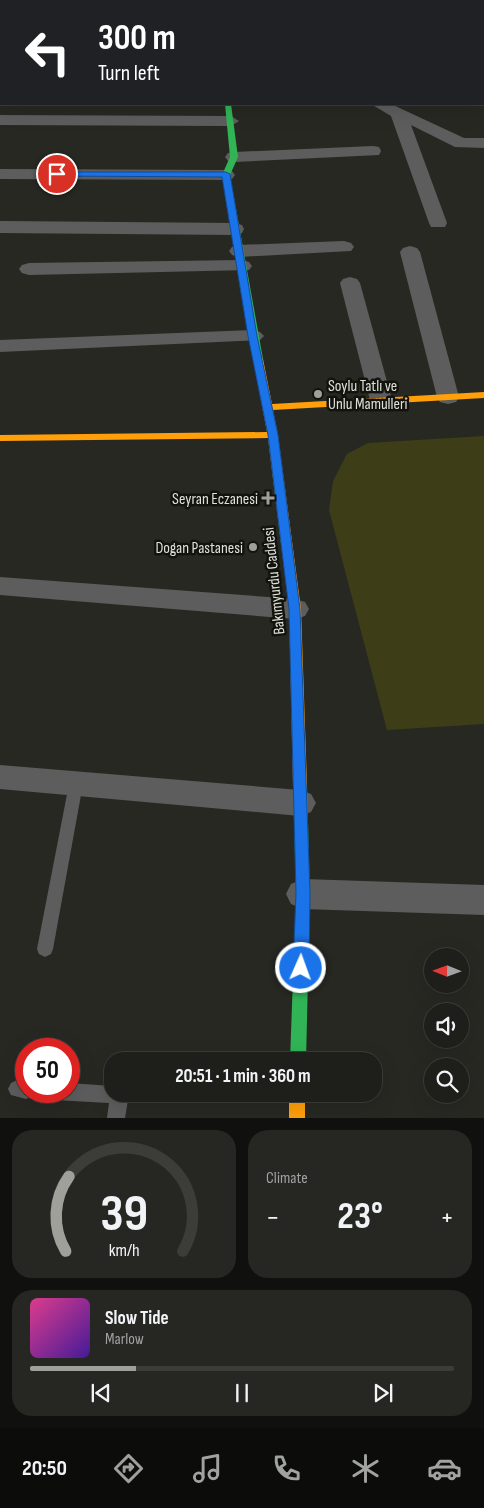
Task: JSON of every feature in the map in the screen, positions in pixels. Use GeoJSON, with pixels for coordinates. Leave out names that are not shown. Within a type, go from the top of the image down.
{"type":"FeatureCollection","features":[{"type":"Feature","properties":{"kind":"main road"},"geometry":{"type":"LineString","coordinates":[[226,174],[234,157],[228,105]]}},
{"type":"Feature","properties":{"kind":"main road","name":"Bakımyurdu Caddesi"},"geometry":{"type":"LineString","coordinates":[[226,174],[253,336],[273,435],[294,609],[303,894],[298,1052]]}},
{"type":"Feature","properties":{"kind":"main road"},"geometry":{"type":"LineString","coordinates":[[267,407],[484,395]]}},
{"type":"Feature","properties":{"kind":"main road"},"geometry":{"type":"LineString","coordinates":[[0,438],[273,435]]}},
{"type":"Feature","properties":{"kind":"main road"},"geometry":{"type":"LineString","coordinates":[[297,1102],[297,1118]]}},
{"type":"Feature","properties":{"kind":"street"},"geometry":{"type":"LineString","coordinates":[[388,107],[461,143],[484,143]]}},
{"type":"Feature","properties":{"kind":"street"},"geometry":{"type":"LineString","coordinates":[[388,107],[438,223]]}},
{"type":"Feature","properties":{"kind":"street"},"geometry":{"type":"LineString","coordinates":[[0,120],[231,121]]}},
{"type":"Feature","properties":{"kind":"street"},"geometry":{"type":"LineString","coordinates":[[234,157],[373,151]]}},
{"type":"Feature","properties":{"kind":"street"},"geometry":{"type":"LineString","coordinates":[[0,174],[226,174]]}},
{"type":"Feature","properties":{"kind":"street"},"geometry":{"type":"LineString","coordinates":[[0,228],[235,229]]}},
{"type":"Feature","properties":{"kind":"street"},"geometry":{"type":"LineString","coordinates":[[29,269],[240,259],[344,247]]}},
{"type":"Feature","properties":{"kind":"street"},"geometry":{"type":"LineString","coordinates":[[410,252],[448,397]]}},
{"type":"Feature","properties":{"kind":"street"},"geometry":{"type":"LineString","coordinates":[[350,283],[380,400]]}},
{"type":"Feature","properties":{"kind":"street"},"geometry":{"type":"LineString","coordinates":[[0,346],[253,336]]}},
{"type":"Feature","properties":{"kind":"street"},"geometry":{"type":"LineString","coordinates":[[0,586],[294,609]]}},
{"type":"Feature","properties":{"kind":"street"},"geometry":{"type":"LineString","coordinates":[[0,777],[300,803]]}},
{"type":"Feature","properties":{"kind":"street"},"geometry":{"type":"LineString","coordinates":[[303,894],[484,900]]}},
{"type":"Feature","properties":{"kind":"lane"},"geometry":{"type":"LineString","coordinates":[[45,949],[76,784]]}},
{"type":"Feature","properties":{"kind":"lane"},"geometry":{"type":"LineString","coordinates":[[80,1092],[120,1094],[116,1118]]}},
{"type":"Feature","properties":{"kind":"shaded area"},"geometry":{"type":"Polygon","coordinates":[[[484,436],[484,724],[387,730],[329,510],[333,481],[347,454],[368,443],[484,436]]]}},
{"type":"Feature","properties":{"kind":"traffic: fast"},"geometry":{"type":"LineString","coordinates":[[228,105],[234,157],[226,175],[258,359]]}},
{"type":"Feature","properties":{"kind":"traffic: fast"},"geometry":{"type":"LineString","coordinates":[[298,1052],[303,894],[300,785]]}},
{"type":"Feature","properties":{"kind":"traffic: slow"},"geometry":{"type":"LineString","coordinates":[[258,359],[273,435],[295,609],[300,785]]}},
{"type":"Feature","properties":{"kind":"traffic: slow"},"geometry":{"type":"LineString","coordinates":[[267,407],[484,395]]}},
{"type":"Feature","properties":{"kind":"traffic: slow"},"geometry":{"type":"LineString","coordinates":[[0,438],[273,435]]}},
{"type":"Feature","properties":{"kind":"traffic: slow"},"geometry":{"type":"LineString","coordinates":[[297,1102],[297,1118]]}},
{"type":"Feature","properties":{"kind":"place","name":"Soylu Tatlı ve Unlu Mamulleri"},"geometry":{"type":"Point","coordinates":[318,394]}},
{"type":"Feature","properties":{"kind":"place","name":"Seyran Eczanesi"},"geometry":{"type":"Point","coordinates":[268,498]}},
{"type":"Feature","properties":{"kind":"place","name":"Dogan Pastanesi"},"geometry":{"type":"Point","coordinates":[253,547]}},
{"type":"Feature","properties":{"kind":"route"},"geometry":{"type":"LineString","coordinates":[[57,174],[226,174],[253,336],[273,435],[294,609],[303,894],[301,968]]}}]}
